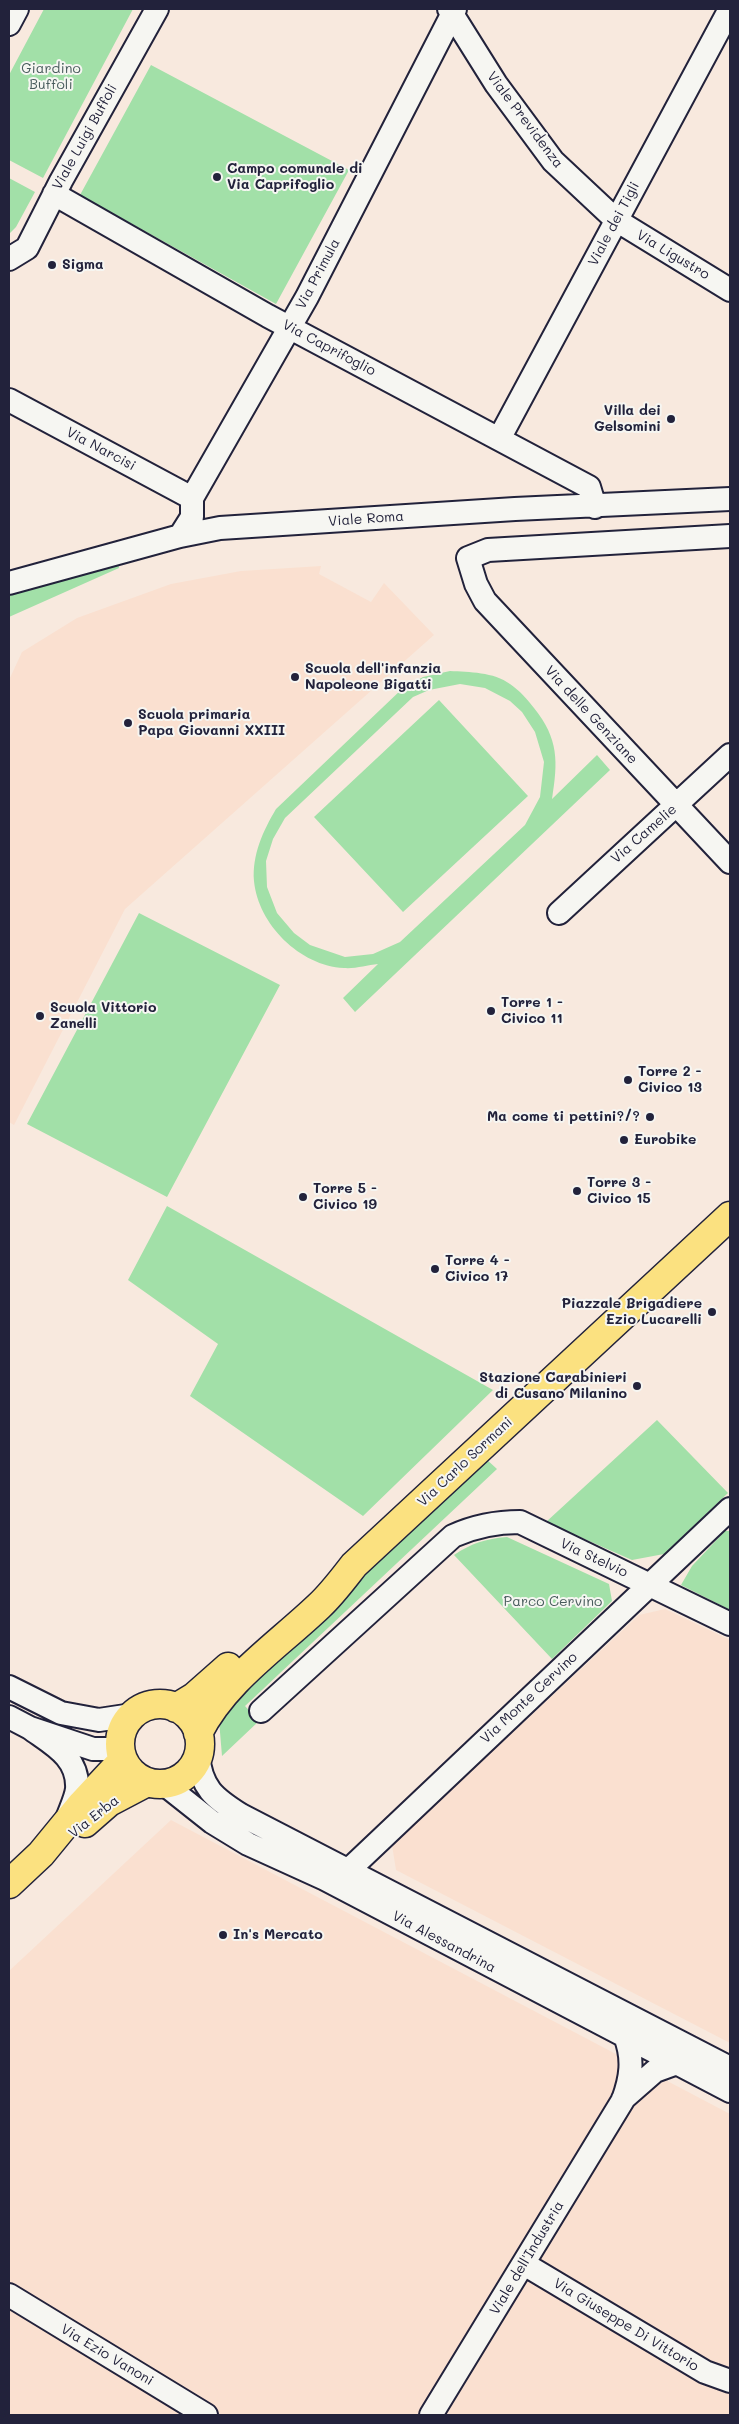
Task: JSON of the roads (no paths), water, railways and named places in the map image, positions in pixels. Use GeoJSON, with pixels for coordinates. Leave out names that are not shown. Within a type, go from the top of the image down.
{"type":"FeatureCollection","features":[{"type":"Feature","properties":{"kind":"main road","name":"Via Carlo Sormani"},"geometry":{"type":"LineString","coordinates":[[176,1708],[194,1697],[277,1623],[354,1565],[730,1216]]}},
{"type":"Feature","properties":{"kind":"main road","name":"Via Carlo Sormani"},"geometry":{"type":"LineString","coordinates":[[198,1744],[208,1713],[222,1695],[321,1604],[354,1565]]}},
{"type":"Feature","properties":{"kind":"main road"},"geometry":{"type":"LineString","coordinates":[[154,1704],[176,1708],[191,1719],[198,1744],[195,1764],[182,1778],[156,1783],[130,1770],[122,1754],[120,1737],[132,1715],[142,1708],[154,1704]]}},
{"type":"Feature","properties":{"kind":"main road","name":"Via Erba"},"geometry":{"type":"LineString","coordinates":[[9,1884],[41,1854],[122,1754]]}},
{"type":"Feature","properties":{"kind":"main road","name":"Via Erba"},"geometry":{"type":"LineString","coordinates":[[41,1854],[73,1834],[109,1802],[156,1783]]}},
{"type":"Feature","properties":{"kind":"street"},"geometry":{"type":"LineString","coordinates":[[9,24],[17,9]]}},
{"type":"Feature","properties":{"kind":"street","name":"Viale Luigi Buffoli"},"geometry":{"type":"LineString","coordinates":[[9,259],[27,248],[54,194],[157,9]]}},
{"type":"Feature","properties":{"kind":"street","name":"Viale dei Tigli"},"geometry":{"type":"LineString","coordinates":[[499,438],[730,9]]}},
{"type":"Feature","properties":{"kind":"street","name":"Viale Previdenza"},"geometry":{"type":"LineString","coordinates":[[452,11],[496,84],[553,161],[616,220]]}},
{"type":"Feature","properties":{"kind":"street","name":"Via Primula"},"geometry":{"type":"LineString","coordinates":[[180,536],[192,517],[192,498],[307,298],[452,11]]}},
{"type":"Feature","properties":{"kind":"street","name":"Via Caprifoglio"},"geometry":{"type":"LineString","coordinates":[[54,194],[289,327],[589,486],[594,507]]}},
{"type":"Feature","properties":{"kind":"street","name":"Via Ligustro"},"geometry":{"type":"LineString","coordinates":[[616,220],[730,290]]}},
{"type":"Feature","properties":{"kind":"street","name":"Via Narcisi"},"geometry":{"type":"LineString","coordinates":[[9,400],[192,498]]}},
{"type":"Feature","properties":{"kind":"street","name":"Viale Roma"},"geometry":{"type":"LineString","coordinates":[[9,583],[180,536],[220,528],[515,509],[594,507],[730,499]]}},
{"type":"Feature","properties":{"kind":"street","name":"Via delle Genziane"},"geometry":{"type":"LineString","coordinates":[[730,536],[488,550],[468,558],[476,584],[485,601],[730,862]]}},
{"type":"Feature","properties":{"kind":"street","name":"Via Camelie"},"geometry":{"type":"LineString","coordinates":[[559,913],[608,865],[678,805],[730,755]]}},
{"type":"Feature","properties":{"kind":"street","name":"Via Monte Cervino"},"geometry":{"type":"LineString","coordinates":[[325,1879],[342,1876],[730,1509]]}},
{"type":"Feature","properties":{"kind":"street","name":"Via Stelvio"},"geometry":{"type":"LineString","coordinates":[[261,1711],[453,1536],[468,1529],[498,1522],[520,1522],[652,1584],[730,1624]]}},
{"type":"Feature","properties":{"kind":"street"},"geometry":{"type":"LineString","coordinates":[[9,1687],[61,1714],[98,1720],[132,1715]]}},
{"type":"Feature","properties":{"kind":"street"},"geometry":{"type":"LineString","coordinates":[[9,1717],[30,1728],[67,1755],[76,1771],[77,1790],[65,1824]]}},
{"type":"Feature","properties":{"kind":"street"},"geometry":{"type":"LineString","coordinates":[[30,1728],[93,1748],[122,1754]]}},
{"type":"Feature","properties":{"kind":"street","name":"Via Alessandrina"},"geometry":{"type":"LineString","coordinates":[[198,1744],[200,1774],[204,1782],[227,1806],[730,2068]]}},
{"type":"Feature","properties":{"kind":"street","name":"Via Alessandrina"},"geometry":{"type":"LineString","coordinates":[[156,1783],[226,1831],[325,1879],[730,2091]]}},
{"type":"Feature","properties":{"kind":"street","name":"Viale dell'Industria"},"geometry":{"type":"LineString","coordinates":[[622,2100],[631,2070],[629,2047],[625,2036]]}},
{"type":"Feature","properties":{"kind":"street","name":"Viale dell'Industria"},"geometry":{"type":"LineString","coordinates":[[431,2415],[622,2100],[655,2071],[677,2063]]}},
{"type":"Feature","properties":{"kind":"street","name":"Via Giuseppe Di Vittorio"},"geometry":{"type":"LineString","coordinates":[[524,2264],[706,2372],[730,2381]]}},
{"type":"Feature","properties":{"kind":"street","name":"Via Ezio Vanoni"},"geometry":{"type":"LineString","coordinates":[[9,2295],[206,2415]]}},
{"type":"Feature","properties":{"kind":"place","name":"Campo comunale di Via Caprifoglio"},"geometry":{"type":"Point","coordinates":[217,177]}},
{"type":"Feature","properties":{"kind":"place","name":"Sigma"},"geometry":{"type":"Point","coordinates":[52,265]}},
{"type":"Feature","properties":{"kind":"place","name":"Villa dei Gelsomini"},"geometry":{"type":"Point","coordinates":[671,419]}},
{"type":"Feature","properties":{"kind":"place","name":"Scuola dell'infanzia Napoleone Bigatti"},"geometry":{"type":"Point","coordinates":[295,677]}},
{"type":"Feature","properties":{"kind":"place","name":"Scuola primaria Papa Giovanni XXIII"},"geometry":{"type":"Point","coordinates":[128,723]}},
{"type":"Feature","properties":{"kind":"place","name":"Torre 1 - Civico 11"},"geometry":{"type":"Point","coordinates":[491,1011]}},
{"type":"Feature","properties":{"kind":"place","name":"Scuola Vittorio Zanelli"},"geometry":{"type":"Point","coordinates":[40,1016]}},
{"type":"Feature","properties":{"kind":"place","name":"Torre 2 - Civico 13"},"geometry":{"type":"Point","coordinates":[628,1080]}},
{"type":"Feature","properties":{"kind":"place","name":"Ma come ti pettini?/?"},"geometry":{"type":"Point","coordinates":[650,1117]}},
{"type":"Feature","properties":{"kind":"place","name":"Eurobike"},"geometry":{"type":"Point","coordinates":[624,1140]}},
{"type":"Feature","properties":{"kind":"place","name":"Torre 3 - Civico 15"},"geometry":{"type":"Point","coordinates":[577,1191]}},
{"type":"Feature","properties":{"kind":"place","name":"Torre 5 - Civico 19"},"geometry":{"type":"Point","coordinates":[303,1197]}},
{"type":"Feature","properties":{"kind":"place","name":"Torre 4 - Civico 17"},"geometry":{"type":"Point","coordinates":[435,1269]}},
{"type":"Feature","properties":{"kind":"place","name":"Piazzale Brigadiere Ezio Lucarelli"},"geometry":{"type":"Point","coordinates":[712,1312]}},
{"type":"Feature","properties":{"kind":"place","name":"Stazione Carabinieri di Cusano Milanino"},"geometry":{"type":"Point","coordinates":[637,1386]}},
{"type":"Feature","properties":{"kind":"place","name":"In's Mercato"},"geometry":{"type":"Point","coordinates":[223,1935]}},
{"type":"Feature","properties":{"kind":"park label","name":"Giardino Buffoli"},"geometry":{"type":"Point","coordinates":[51,78]}},
{"type":"Feature","properties":{"kind":"park label","name":"Parco Cervino"},"geometry":{"type":"Point","coordinates":[553,1602]}}]}
